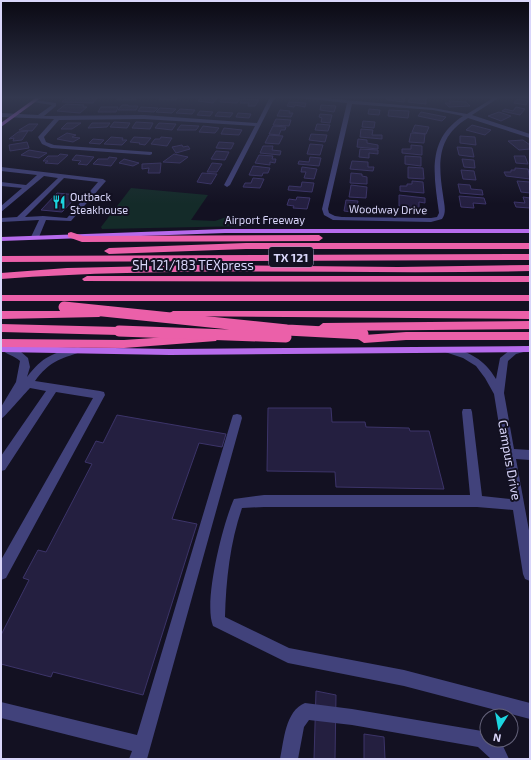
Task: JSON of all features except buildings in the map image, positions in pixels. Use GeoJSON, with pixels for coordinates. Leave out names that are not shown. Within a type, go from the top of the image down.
{"type":"FeatureCollection","features":[{"type":"Feature","properties":{"kind":"highway"},"geometry":{"type":"LineString","coordinates":[[70,235],[82,239],[274,237],[530,240]]}},
{"type":"Feature","properties":{"kind":"highway"},"geometry":{"type":"LineString","coordinates":[[3,259],[56,253],[246,246],[530,246]]}},
{"type":"Feature","properties":{"kind":"highway","name":"TX 121"},"geometry":{"type":"LineString","coordinates":[[3,259],[530,257]]}},
{"type":"Feature","properties":{"kind":"highway"},"geometry":{"type":"LineString","coordinates":[[1,276],[32,273],[160,270],[530,268]]}},
{"type":"Feature","properties":{"kind":"highway","name":"SH 121/183 TEXpress"},"geometry":{"type":"LineString","coordinates":[[1,279],[530,279]]}},
{"type":"Feature","properties":{"kind":"highway"},"geometry":{"type":"LineString","coordinates":[[1,298],[530,298]]}},
{"type":"Feature","properties":{"kind":"highway"},"geometry":{"type":"LineString","coordinates":[[1,302],[363,336]]}},
{"type":"Feature","properties":{"kind":"highway"},"geometry":{"type":"LineString","coordinates":[[1,315],[530,315]]}},
{"type":"Feature","properties":{"kind":"highway"},"geometry":{"type":"LineString","coordinates":[[3,347],[177,341],[317,328],[530,325]]}},
{"type":"Feature","properties":{"kind":"highway"},"geometry":{"type":"LineString","coordinates":[[1,328],[363,336],[530,336]]}},
{"type":"Feature","properties":{"kind":"main road","name":"Airport Freeway"},"geometry":{"type":"LineString","coordinates":[[1,239],[70,235],[233,231],[530,231]]}},
{"type":"Feature","properties":{"kind":"main road"},"geometry":{"type":"LineString","coordinates":[[3,347],[170,352],[527,349]]}},
{"type":"Feature","properties":{"kind":"street"},"geometry":{"type":"LineString","coordinates":[[45,132],[41,137],[42,142],[53,147],[150,153]]}},
{"type":"Feature","properties":{"kind":"street"},"geometry":{"type":"LineString","coordinates":[[227,185],[254,132]]}},
{"type":"Feature","properties":{"kind":"street","name":"Woodway Drive"},"geometry":{"type":"LineString","coordinates":[[343,132],[325,209],[329,216],[337,219],[396,221],[431,220],[440,218],[442,213],[437,175],[438,148],[446,132]]}},
{"type":"Feature","properties":{"kind":"street"},"geometry":{"type":"LineString","coordinates":[[519,132],[530,136]]}},
{"type":"Feature","properties":{"kind":"street"},"geometry":{"type":"LineString","coordinates":[[1,169],[103,181],[69,220],[43,218],[1,220]]}},
{"type":"Feature","properties":{"kind":"street"},"geometry":{"type":"LineString","coordinates":[[1,210],[42,174]]}},
{"type":"Feature","properties":{"kind":"street"},"geometry":{"type":"LineString","coordinates":[[19,218],[63,176]]}},
{"type":"Feature","properties":{"kind":"street"},"geometry":{"type":"LineString","coordinates":[[1,184],[28,187]]}},
{"type":"Feature","properties":{"kind":"street"},"geometry":{"type":"LineString","coordinates":[[35,237],[43,218]]}},
{"type":"Feature","properties":{"kind":"street"},"geometry":{"type":"LineString","coordinates":[[1,415],[5,402],[26,369],[25,360],[17,353],[3,347]]}},
{"type":"Feature","properties":{"kind":"street","name":"Campus Drive"},"geometry":{"type":"LineString","coordinates":[[527,349],[513,352],[503,360],[499,393],[530,574]]}},
{"type":"Feature","properties":{"kind":"street"},"geometry":{"type":"LineString","coordinates":[[5,402],[28,384],[41,366],[58,355],[78,350]]}},
{"type":"Feature","properties":{"kind":"street","name":"Campus Drive"},"geometry":{"type":"LineString","coordinates":[[446,350],[466,354],[477,360],[484,366],[499,393]]}},
{"type":"Feature","properties":{"kind":"street"},"geometry":{"type":"LineString","coordinates":[[1,573],[100,394],[28,384]]}},
{"type":"Feature","properties":{"kind":"street"},"geometry":{"type":"LineString","coordinates":[[1,466],[53,388]]}},
{"type":"Feature","properties":{"kind":"street"},"geometry":{"type":"LineString","coordinates":[[467,412],[477,501]]}},
{"type":"Feature","properties":{"kind":"street"},"geometry":{"type":"LineString","coordinates":[[1,710],[140,752],[237,418]]}},
{"type":"Feature","properties":{"kind":"street"},"geometry":{"type":"LineString","coordinates":[[509,453],[530,455]]}},
{"type":"Feature","properties":{"kind":"street"},"geometry":{"type":"LineString","coordinates":[[518,505],[477,501],[264,501],[238,503],[231,521],[218,586],[218,621],[288,655],[404,678],[530,711]]}},
{"type":"Feature","properties":{"kind":"street"},"geometry":{"type":"LineString","coordinates":[[289,759],[296,724],[305,711],[352,717],[482,739],[497,752],[500,759]]}},
{"type":"Feature","properties":{"kind":"green space"},"geometry":{"type":"Polygon","coordinates":[[[131,188],[208,195],[191,220],[215,221],[232,215],[248,226],[102,229],[101,227],[131,188]]]}},
{"type":"Feature","properties":{"kind":"place","name":"Outback Steakhouse"},"geometry":{"type":"Point","coordinates":[59,202]}}]}
